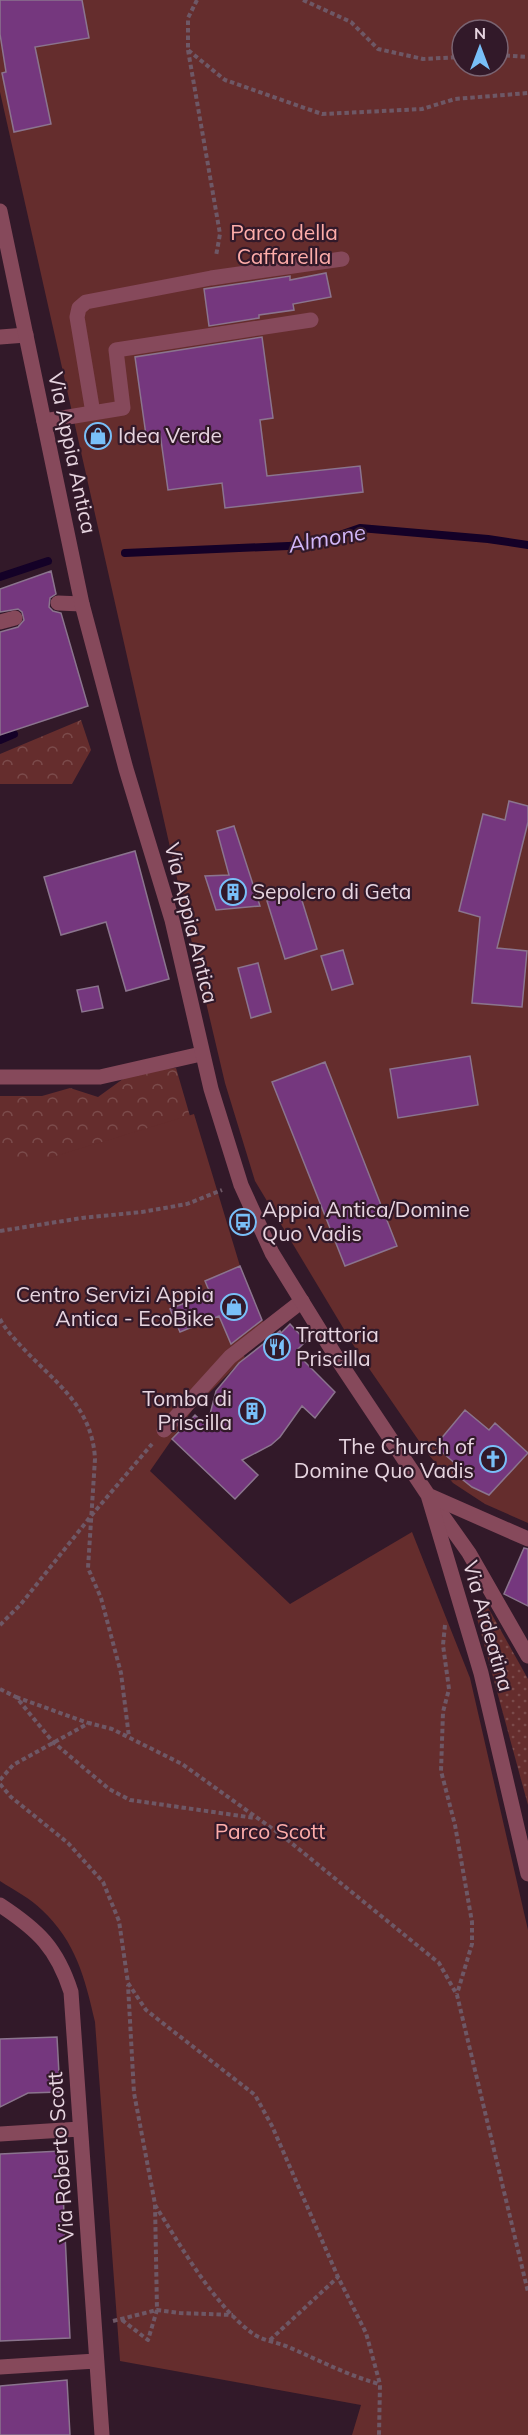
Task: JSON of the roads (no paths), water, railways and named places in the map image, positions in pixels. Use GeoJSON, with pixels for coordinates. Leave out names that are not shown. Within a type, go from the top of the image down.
{"type":"FeatureCollection","features":[{"type":"Feature","properties":{"kind":"street","name":"Via Appia Antica"},"geometry":{"type":"LineString","coordinates":[[0,211],[82,604],[126,769],[172,920],[201,1054],[241,1185],[272,1253],[340,1363],[469,1553],[528,1656]]}},
{"type":"Feature","properties":{"kind":"street"},"geometry":{"type":"LineString","coordinates":[[93,413],[77,317],[79,308],[86,302],[211,278],[342,259]]}},
{"type":"Feature","properties":{"kind":"street"},"geometry":{"type":"LineString","coordinates":[[44,421],[123,408],[116,350],[311,320]]}},
{"type":"Feature","properties":{"kind":"street"},"geometry":{"type":"LineString","coordinates":[[0,337],[26,334]]}},
{"type":"Feature","properties":{"kind":"street"},"geometry":{"type":"LineString","coordinates":[[58,603],[82,604]]}},
{"type":"Feature","properties":{"kind":"street"},"geometry":{"type":"LineString","coordinates":[[0,1077],[100,1077],[201,1054]]}},
{"type":"Feature","properties":{"kind":"street"},"geometry":{"type":"LineString","coordinates":[[164,1430],[230,1357],[302,1301]]}},
{"type":"Feature","properties":{"kind":"street"},"geometry":{"type":"LineString","coordinates":[[428,1495],[528,1539]]}},
{"type":"Feature","properties":{"kind":"street","name":"Via Ardeatina"},"geometry":{"type":"LineString","coordinates":[[428,1495],[481,1673],[528,1874]]}},
{"type":"Feature","properties":{"kind":"street","name":"Via Roberto Scott"},"geometry":{"type":"LineString","coordinates":[[0,1905],[29,1924],[47,1942],[67,1979],[73,2013],[102,2435]]}},
{"type":"Feature","properties":{"kind":"street"},"geometry":{"type":"LineString","coordinates":[[0,2134],[80,2129]]}},
{"type":"Feature","properties":{"kind":"street"},"geometry":{"type":"LineString","coordinates":[[0,2367],[96,2361]]}},
{"type":"Feature","properties":{"kind":"waterway","name":"Almone"},"geometry":{"type":"LineString","coordinates":[[125,553],[311,545],[360,528],[488,539],[528,545]]}},
{"type":"Feature","properties":{"kind":"waterway","name":"Almone"},"geometry":{"type":"LineString","coordinates":[[0,577],[48,561]]}},
{"type":"Feature","properties":{"kind":"waterway"},"geometry":{"type":"LineString","coordinates":[[0,740],[14,734]]}},
{"type":"Feature","properties":{"kind":"place","name":"Idea Verde"},"geometry":{"type":"Point","coordinates":[98,436]}},
{"type":"Feature","properties":{"kind":"place","name":"Sepolcro di Geta"},"geometry":{"type":"Point","coordinates":[233,892]}},
{"type":"Feature","properties":{"kind":"place","name":"Appia Antica/Domine Quo Vadis"},"geometry":{"type":"Point","coordinates":[243,1222]}},
{"type":"Feature","properties":{"kind":"place","name":"Centro Servizi Appia Antica - EcoBike"},"geometry":{"type":"Point","coordinates":[234,1307]}},
{"type":"Feature","properties":{"kind":"place","name":"Trattoria Priscilla"},"geometry":{"type":"Point","coordinates":[277,1347]}},
{"type":"Feature","properties":{"kind":"place","name":"Tomba di Priscilla"},"geometry":{"type":"Point","coordinates":[252,1411]}},
{"type":"Feature","properties":{"kind":"place","name":"The Church of Domine Quo Vadis"},"geometry":{"type":"Point","coordinates":[493,1459]}},
{"type":"Feature","properties":{"kind":"park label","name":"Parco della Caffarella"},"geometry":{"type":"Point","coordinates":[284,245]}},
{"type":"Feature","properties":{"kind":"park label","name":"Parco Scott"},"geometry":{"type":"Point","coordinates":[270,1832]}}]}
